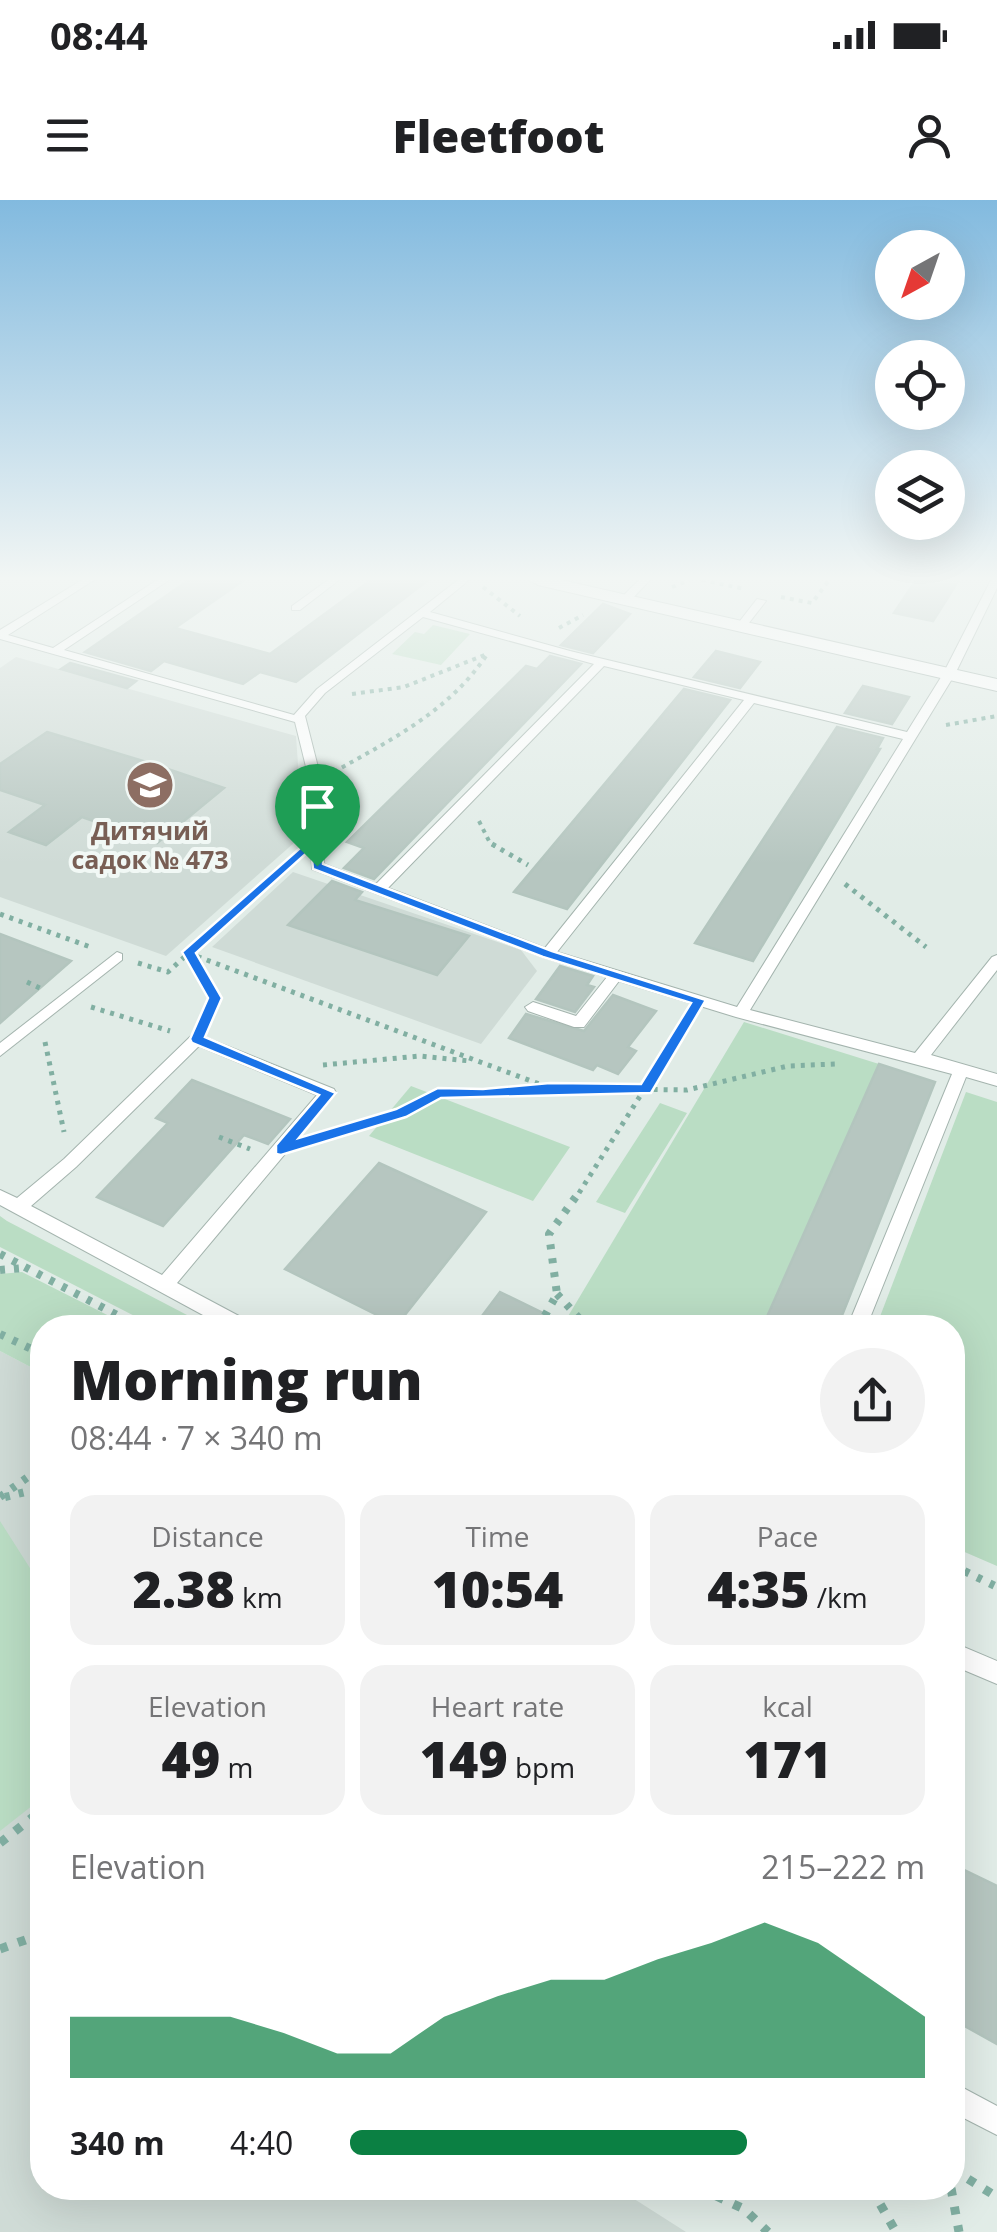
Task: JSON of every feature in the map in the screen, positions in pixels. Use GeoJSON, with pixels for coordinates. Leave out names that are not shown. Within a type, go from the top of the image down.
{"type":"FeatureCollection","features":[{"type":"Feature","properties":{"kind":"street"},"geometry":{"type":"LineString","coordinates":[[953,675],[997,685]]}},
{"type":"Feature","properties":{"kind":"lane"},"geometry":{"type":"LineString","coordinates":[[137,675],[300,720]]}},
{"type":"Feature","properties":{"kind":"lane"},"geometry":{"type":"LineString","coordinates":[[343,675],[299,716],[316,783],[317,866],[548,954],[741,1013],[997,1080]]}},
{"type":"Feature","properties":{"kind":"lane"},"geometry":{"type":"LineString","coordinates":[[377,891],[589,675]]}},
{"type":"Feature","properties":{"kind":"lane"},"geometry":{"type":"LineString","coordinates":[[655,675],[913,733]]}},
{"type":"Feature","properties":{"kind":"lane"},"geometry":{"type":"LineString","coordinates":[[741,1013],[948,675]]}},
{"type":"Feature","properties":{"kind":"lane"},"geometry":{"type":"LineString","coordinates":[[548,954],[752,698]]}},
{"type":"Feature","properties":{"kind":"lane"},"geometry":{"type":"LineString","coordinates":[[0,1051],[117,956]]}},
{"type":"Feature","properties":{"kind":"lane"},"geometry":{"type":"LineString","coordinates":[[920,1058],[997,960]]}},
{"type":"Feature","properties":{"kind":"lane"},"geometry":{"type":"LineString","coordinates":[[533,1007],[579,1023],[616,975]]}},
{"type":"Feature","properties":{"kind":"lane"},"geometry":{"type":"LineString","coordinates":[[19,1206],[70,1163],[197,1039],[328,1093],[164,1285]]}},
{"type":"Feature","properties":{"kind":"lane"},"geometry":{"type":"LineString","coordinates":[[861,1315],[962,1068]]}},
{"type":"Feature","properties":{"kind":"lane"},"geometry":{"type":"LineString","coordinates":[[0,1197],[221,1315]]}},
{"type":"Feature","properties":{"kind":"lane"},"geometry":{"type":"LineString","coordinates":[[965,1659],[997,1673]]}},
{"type":"Feature","properties":{"kind":"lane"},"geometry":{"type":"LineString","coordinates":[[965,2104],[997,2122]]}},
{"type":"Feature","properties":{"kind":"path"},"geometry":{"type":"LineString","coordinates":[[321,692],[368,695],[437,675]]}},
{"type":"Feature","properties":{"kind":"path"},"geometry":{"type":"LineString","coordinates":[[316,783],[388,744],[447,701],[469,675]]}},
{"type":"Feature","properties":{"kind":"path"},"geometry":{"type":"LineString","coordinates":[[913,733],[997,716]]}},
{"type":"Feature","properties":{"kind":"path"},"geometry":{"type":"LineString","coordinates":[[464,802],[480,810],[479,826],[490,844],[528,865]]}},
{"type":"Feature","properties":{"kind":"path"},"geometry":{"type":"LineString","coordinates":[[0,914],[168,972],[316,837]]}},
{"type":"Feature","properties":{"kind":"path"},"geometry":{"type":"LineString","coordinates":[[828,871],[926,947]]}},
{"type":"Feature","properties":{"kind":"path"},"geometry":{"type":"LineString","coordinates":[[65,999],[197,1039],[215,998],[188,952]]}},
{"type":"Feature","properties":{"kind":"path"},"geometry":{"type":"LineString","coordinates":[[188,952],[550,1088]]}},
{"type":"Feature","properties":{"kind":"path"},"geometry":{"type":"LineString","coordinates":[[576,1315],[557,1294],[550,1234],[646,1090],[699,1000]]}},
{"type":"Feature","properties":{"kind":"path"},"geometry":{"type":"LineString","coordinates":[[40,1016],[70,1163]]}},
{"type":"Feature","properties":{"kind":"path"},"geometry":{"type":"LineString","coordinates":[[279,1074],[365,1058],[420,1056],[481,1062]]}},
{"type":"Feature","properties":{"kind":"path"},"geometry":{"type":"LineString","coordinates":[[281,1150],[401,1113],[438,1093],[483,1094],[550,1088],[687,1090],[788,1066],[841,1064]]}},
{"type":"Feature","properties":{"kind":"path"},"geometry":{"type":"LineString","coordinates":[[0,1254],[117,1315]]}},
{"type":"Feature","properties":{"kind":"path"},"geometry":{"type":"LineString","coordinates":[[0,1270],[26,1268]]}},
{"type":"Feature","properties":{"kind":"path"},"geometry":{"type":"LineString","coordinates":[[545,1315],[557,1294]]}},
{"type":"Feature","properties":{"kind":"path"},"geometry":{"type":"LineString","coordinates":[[0,1334],[30,1348]]}},
{"type":"Feature","properties":{"kind":"path"},"geometry":{"type":"LineString","coordinates":[[0,1498],[30,1477]]}},
{"type":"Feature","properties":{"kind":"path"},"geometry":{"type":"LineString","coordinates":[[0,1498],[30,1491]]}},
{"type":"Feature","properties":{"kind":"path"},"geometry":{"type":"LineString","coordinates":[[965,1572],[997,1586]]}},
{"type":"Feature","properties":{"kind":"path"},"geometry":{"type":"LineString","coordinates":[[0,1843],[30,1819]]}},
{"type":"Feature","properties":{"kind":"path"},"geometry":{"type":"LineString","coordinates":[[0,1949],[30,1938]]}},
{"type":"Feature","properties":{"kind":"path"},"geometry":{"type":"LineString","coordinates":[[965,2177],[997,2197]]}},
{"type":"Feature","properties":{"kind":"path"},"geometry":{"type":"LineString","coordinates":[[725,2200],[744,2209],[768,2232]]}},
{"type":"Feature","properties":{"kind":"path"},"geometry":{"type":"LineString","coordinates":[[878,2200],[896,2232]]}},
{"type":"Feature","properties":{"kind":"path"},"geometry":{"type":"LineString","coordinates":[[954,2200],[960,2232]]}},
{"type":"Feature","properties":{"kind":"shaded area","name":"Дитячий садок № 473"},"geometry":{"type":"Polygon","coordinates":[[[0,675],[79,675],[296,736],[303,835],[166,956],[0,897],[0,675]]]}},
{"type":"Feature","properties":{"kind":"shaded area"},"geometry":{"type":"Polygon","coordinates":[[[293,872],[521,950],[537,971],[481,1044],[212,947],[293,872]]]}},
{"type":"Feature","properties":{"kind":"shaded area"},"geometry":{"type":"Polygon","coordinates":[[[0,1351],[30,1367],[30,2200],[636,2200],[686,2232],[0,2232],[0,1351]]]}},
{"type":"Feature","properties":{"kind":"green space"},"geometry":{"type":"Polygon","coordinates":[[[744,1022],[879,1064],[767,1315],[569,1315],[744,1022]]]}},
{"type":"Feature","properties":{"kind":"green space"},"geometry":{"type":"Polygon","coordinates":[[[411,1086],[570,1147],[533,1201],[369,1136],[411,1086]]]}},
{"type":"Feature","properties":{"kind":"green space"},"geometry":{"type":"Polygon","coordinates":[[[966,1092],[997,1102],[997,1566],[965,1552],[965,1315],[881,1315],[966,1092]]]}},
{"type":"Feature","properties":{"kind":"green space"},"geometry":{"type":"Polygon","coordinates":[[[660,1103],[687,1113],[625,1213],[596,1202],[660,1103]]]}},
{"type":"Feature","properties":{"kind":"green space"},"geometry":{"type":"Polygon","coordinates":[[[0,1216],[187,1315],[133,1315],[0,1247],[0,1216]]]}},
{"type":"Feature","properties":{"kind":"green space"},"geometry":{"type":"Polygon","coordinates":[[[22,1272],[107,1315],[30,1315],[30,1367],[0,1351],[0,1274],[22,1272]]]}},
{"type":"Feature","properties":{"kind":"green space"},"geometry":{"type":"Polygon","coordinates":[[[0,1521],[30,1568],[30,1807],[0,1831],[0,1521]]]}},
{"type":"Feature","properties":{"kind":"building"},"geometry":{"type":"Polygon","coordinates":[[[81,675],[113,675],[136,681],[127,688],[81,675]]]}},
{"type":"Feature","properties":{"kind":"building"},"geometry":{"type":"Polygon","coordinates":[[[211,675],[256,675],[243,684],[211,675]]]}},
{"type":"Feature","properties":{"kind":"building"},"geometry":{"type":"Polygon","coordinates":[[[270,675],[305,675],[296,682],[270,675]]]}},
{"type":"Feature","properties":{"kind":"building"},"geometry":{"type":"Polygon","coordinates":[[[517,675],[571,675],[374,879],[344,868],[364,848],[347,842],[517,675]]]}},
{"type":"Feature","properties":{"kind":"building"},"geometry":{"type":"Polygon","coordinates":[[[696,675],[750,675],[740,688],[696,675]]]}},
{"type":"Feature","properties":{"kind":"building"},"geometry":{"type":"Polygon","coordinates":[[[863,686],[909,697],[892,724],[845,713],[863,686]]]}},
{"type":"Feature","properties":{"kind":"building"},"geometry":{"type":"Polygon","coordinates":[[[684,689],[730,700],[567,909],[514,892],[684,689]]]}},
{"type":"Feature","properties":{"kind":"building"},"geometry":{"type":"Polygon","coordinates":[[[837,727],[883,738],[880,749],[753,961],[695,943],[837,727]]]}},
{"type":"Feature","properties":{"kind":"building","name":"Дитячий садок № 473"},"geometry":{"type":"Polygon","coordinates":[[[47,732],[224,788],[157,843],[82,817],[46,845],[9,832],[45,805],[0,790],[0,764],[47,732]]]}},
{"type":"Feature","properties":{"kind":"building"},"geometry":{"type":"Polygon","coordinates":[[[332,881],[362,892],[355,900],[469,936],[437,975],[288,925],[332,881]]]}},
{"type":"Feature","properties":{"kind":"building"},"geometry":{"type":"Polygon","coordinates":[[[0,934],[71,961],[0,1023],[0,934]]]}},
{"type":"Feature","properties":{"kind":"building"},"geometry":{"type":"Polygon","coordinates":[[[560,966],[593,976],[587,985],[594,987],[575,1012],[536,999],[560,966]]]}},
{"type":"Feature","properties":{"kind":"building"},"geometry":{"type":"Polygon","coordinates":[[[613,995],[656,1011],[628,1047],[636,1051],[618,1074],[597,1065],[593,1070],[509,1038],[526,1014],[584,1031],[613,995]]]}},
{"type":"Feature","properties":{"kind":"building"},"geometry":{"type":"Polygon","coordinates":[[[879,1064],[935,1082],[842,1315],[768,1315],[879,1064]]]}},
{"type":"Feature","properties":{"kind":"building"},"geometry":{"type":"Polygon","coordinates":[[[192,1080],[290,1119],[268,1144],[244,1135],[163,1226],[97,1197],[168,1123],[156,1118],[192,1080]]]}},
{"type":"Feature","properties":{"kind":"building"},"geometry":{"type":"Polygon","coordinates":[[[379,1163],[486,1212],[405,1315],[377,1315],[285,1269],[379,1163]]]}},
{"type":"Feature","properties":{"kind":"building"},"geometry":{"type":"Polygon","coordinates":[[[500,1292],[547,1315],[483,1315],[500,1292]]]}},
{"type":"Feature","properties":{"kind":"building"},"geometry":{"type":"Polygon","coordinates":[[[965,1870],[997,1886],[997,2044],[965,2026],[965,1870]]]}},
{"type":"Feature","properties":{"kind":"place","name":"Дитячий садок № 473"},"geometry":{"type":"Point","coordinates":[150,785]}},
{"type":"Feature","properties":{"kind":"route"},"geometry":{"type":"LineString","coordinates":[[316,837],[317,866],[548,954],[699,1000],[646,1090],[550,1088],[483,1094],[438,1093],[401,1113],[328,1132],[281,1150],[328,1093],[197,1039],[215,998],[188,952],[316,837]]}}]}
